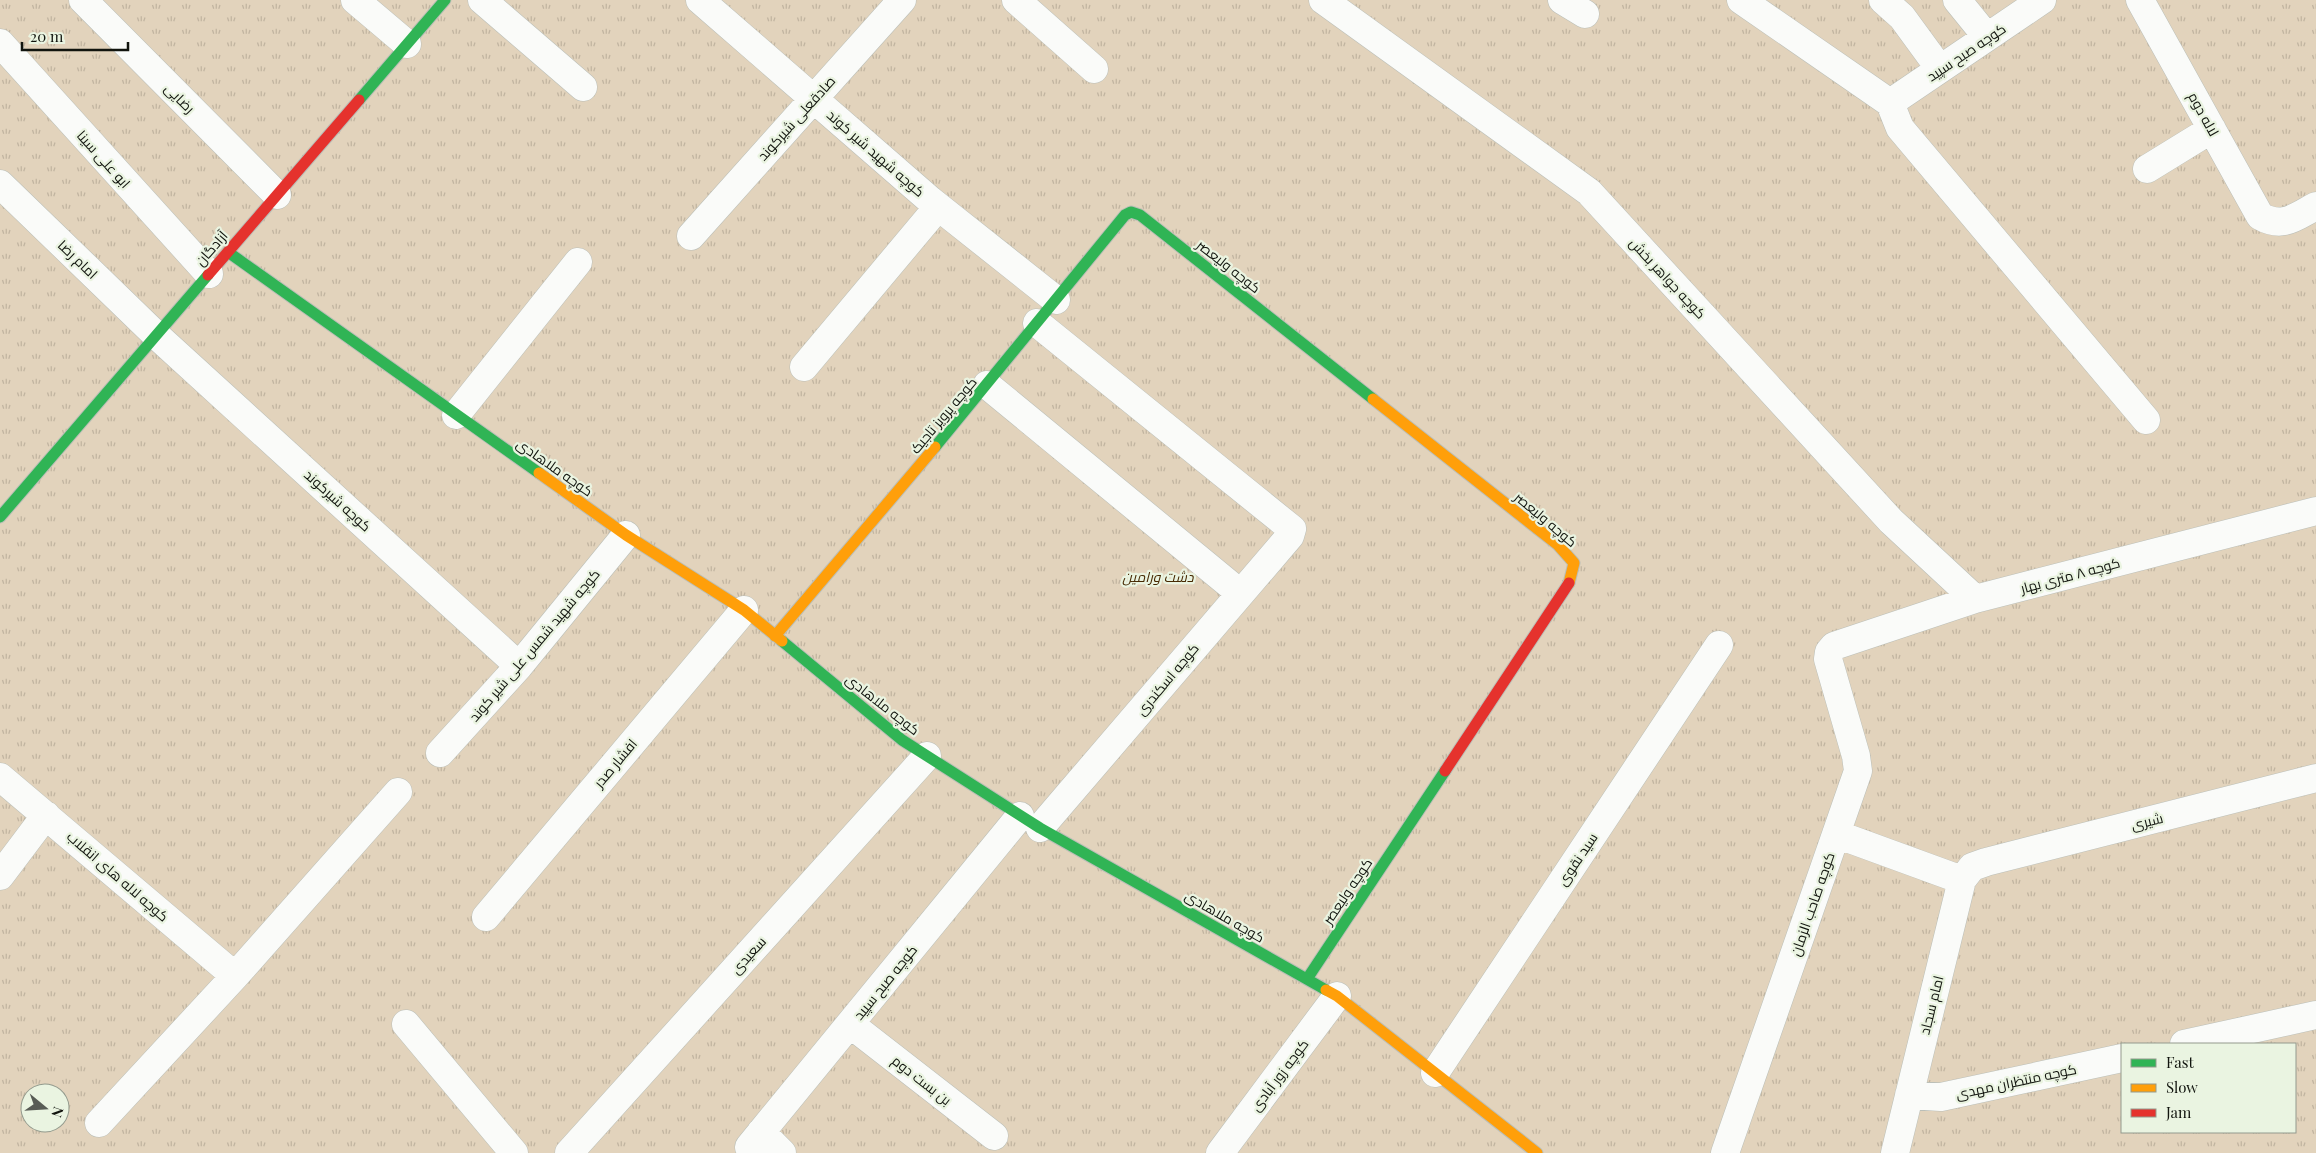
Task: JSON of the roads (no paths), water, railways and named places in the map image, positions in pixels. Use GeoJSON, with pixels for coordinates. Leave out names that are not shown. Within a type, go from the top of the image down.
{"type":"FeatureCollection","features":[{"type":"Feature","properties":{"kind":"street","name":"رضایی"},"geometry":{"type":"LineString","coordinates":[[83,0],[277,195]]}},
{"type":"Feature","properties":{"kind":"street"},"geometry":{"type":"LineString","coordinates":[[355,0],[407,44]]}},
{"type":"Feature","properties":{"kind":"street","name":"آزادگان"},"geometry":{"type":"LineString","coordinates":[[0,517],[445,0]]}},
{"type":"Feature","properties":{"kind":"street"},"geometry":{"type":"LineString","coordinates":[[482,0],[583,87]]}},
{"type":"Feature","properties":{"kind":"street","name":"کوچه شهید شیر کوند"},"geometry":{"type":"LineString","coordinates":[[700,0],[938,207],[1056,300]]}},
{"type":"Feature","properties":{"kind":"street","name":"صادقعلی شیرکوند"},"geometry":{"type":"LineString","coordinates":[[691,236],[902,0]]}},
{"type":"Feature","properties":{"kind":"street"},"geometry":{"type":"LineString","coordinates":[[1016,0],[1094,69]]}},
{"type":"Feature","properties":{"kind":"street","name":"کوچه جواهر بخش"},"geometry":{"type":"LineString","coordinates":[[1323,0],[1590,192],[1891,521],[1975,599]]}},
{"type":"Feature","properties":{"kind":"street"},"geometry":{"type":"LineString","coordinates":[[1562,0],[1585,14]]}},
{"type":"Feature","properties":{"kind":"street"},"geometry":{"type":"LineString","coordinates":[[1741,0],[1890,103],[1900,128],[2146,420]]}},
{"type":"Feature","properties":{"kind":"street"},"geometry":{"type":"LineString","coordinates":[[1884,0],[1902,17],[1940,69]]}},
{"type":"Feature","properties":{"kind":"street"},"geometry":{"type":"LineString","coordinates":[[1957,0],[1988,37]]}},
{"type":"Feature","properties":{"kind":"street","name":"کوچه صبح سپید"},"geometry":{"type":"LineString","coordinates":[[1890,103],[2042,0]]}},
{"type":"Feature","properties":{"kind":"street","name":"لاله دوم"},"geometry":{"type":"LineString","coordinates":[[2140,0],[2260,216],[2272,223],[2286,222],[2316,206]]}},
{"type":"Feature","properties":{"kind":"street","name":"ابو علی سینا"},"geometry":{"type":"LineString","coordinates":[[0,43],[209,274]]}},
{"type":"Feature","properties":{"kind":"street"},"geometry":{"type":"LineString","coordinates":[[2147,169],[2212,129]]}},
{"type":"Feature","properties":{"kind":"street","name":"امام رضا"},"geometry":{"type":"LineString","coordinates":[[0,184],[156,335]]}},
{"type":"Feature","properties":{"kind":"street"},"geometry":{"type":"LineString","coordinates":[[804,367],[938,207]]}},
{"type":"Feature","properties":{"kind":"street","name":"کوچه پرویز تاجیک"},"geometry":{"type":"LineString","coordinates":[[775,636],[987,385],[1125,215],[1131,212]]}},
{"type":"Feature","properties":{"kind":"street","name":"کوچه ولیعصر"},"geometry":{"type":"LineString","coordinates":[[1131,212],[1140,215],[1558,545],[1574,563],[1569,585],[1306,979]]}},
{"type":"Feature","properties":{"kind":"street","name":"کوچه ملاهادی"},"geometry":{"type":"LineString","coordinates":[[228,252],[626,535],[744,610],[902,740],[1030,822],[1337,996],[1537,1153]]}},
{"type":"Feature","properties":{"kind":"street"},"geometry":{"type":"LineString","coordinates":[[456,415],[578,262]]}},
{"type":"Feature","properties":{"kind":"street","name":"کوچه اسکندری"},"geometry":{"type":"LineString","coordinates":[[1030,822],[1240,593],[1290,536],[1292,529],[1037,323]]}},
{"type":"Feature","properties":{"kind":"street","name":"کوچه شیرکوند"},"geometry":{"type":"LineString","coordinates":[[156,335],[519,666]]}},
{"type":"Feature","properties":{"kind":"street"},"geometry":{"type":"LineString","coordinates":[[987,385],[1240,593]]}},
{"type":"Feature","properties":{"kind":"street","name":"کوچه ۸ متری بهار"},"geometry":{"type":"LineString","coordinates":[[1829,652],[1834,646],[1975,599],[2316,511]]}},
{"type":"Feature","properties":{"kind":"street","name":"کوچه شهید شمس علی شیر کوند"},"geometry":{"type":"LineString","coordinates":[[440,753],[519,666],[626,535]]}},
{"type":"Feature","properties":{"kind":"street","name":"افشار صدر"},"geometry":{"type":"LineString","coordinates":[[486,916],[744,610]]}},
{"type":"Feature","properties":{"kind":"street","name":"سید نقوی"},"geometry":{"type":"LineString","coordinates":[[1435,1073],[1719,645]]}},
{"type":"Feature","properties":{"kind":"street","name":"کوچه صاحب الزمان"},"geometry":{"type":"LineString","coordinates":[[1725,1153],[1858,771],[1856,756],[1828,659],[1829,652]]}},
{"type":"Feature","properties":{"kind":"street","name":"سعیدی"},"geometry":{"type":"LineString","coordinates":[[569,1153],[927,756]]}},
{"type":"Feature","properties":{"kind":"street","name":"کوچه لاله های انقلاب"},"geometry":{"type":"LineString","coordinates":[[0,777],[235,976]]}},
{"type":"Feature","properties":{"kind":"street","name":"شیری"},"geometry":{"type":"LineString","coordinates":[[1970,872],[2316,778]]}},
{"type":"Feature","properties":{"kind":"street"},"geometry":{"type":"LineString","coordinates":[[99,1123],[235,976],[398,792]]}},
{"type":"Feature","properties":{"kind":"street"},"geometry":{"type":"LineString","coordinates":[[0,876],[46,815]]}},
{"type":"Feature","properties":{"kind":"street","name":"کوچه صبح سپید"},"geometry":{"type":"LineString","coordinates":[[782,1153],[755,1140],[850,1024],[1030,822]]}},
{"type":"Feature","properties":{"kind":"street"},"geometry":{"type":"LineString","coordinates":[[1836,834],[1970,872]]}},
{"type":"Feature","properties":{"kind":"street","name":"امام سجاد"},"geometry":{"type":"LineString","coordinates":[[1895,1153],[1970,872]]}},
{"type":"Feature","properties":{"kind":"street","name":"کوچه زور آبادی"},"geometry":{"type":"LineString","coordinates":[[1220,1153],[1337,996]]}},
{"type":"Feature","properties":{"kind":"street"},"geometry":{"type":"LineString","coordinates":[[2189,1043],[2316,1015]]}},
{"type":"Feature","properties":{"kind":"street"},"geometry":{"type":"LineString","coordinates":[[406,1024],[514,1153]]}},
{"type":"Feature","properties":{"kind":"street","name":"بن بست دوم"},"geometry":{"type":"LineString","coordinates":[[850,1024],[994,1136]]}},
{"type":"Feature","properties":{"kind":"street","name":"کوچه منتظران مهدی"},"geometry":{"type":"LineString","coordinates":[[1909,1095],[1941,1097],[2121,1058]]}},
{"type":"Feature","properties":{"kind":"park label","name":"دشت ورامین"},"geometry":{"type":"Point","coordinates":[1158,576]}}]}
